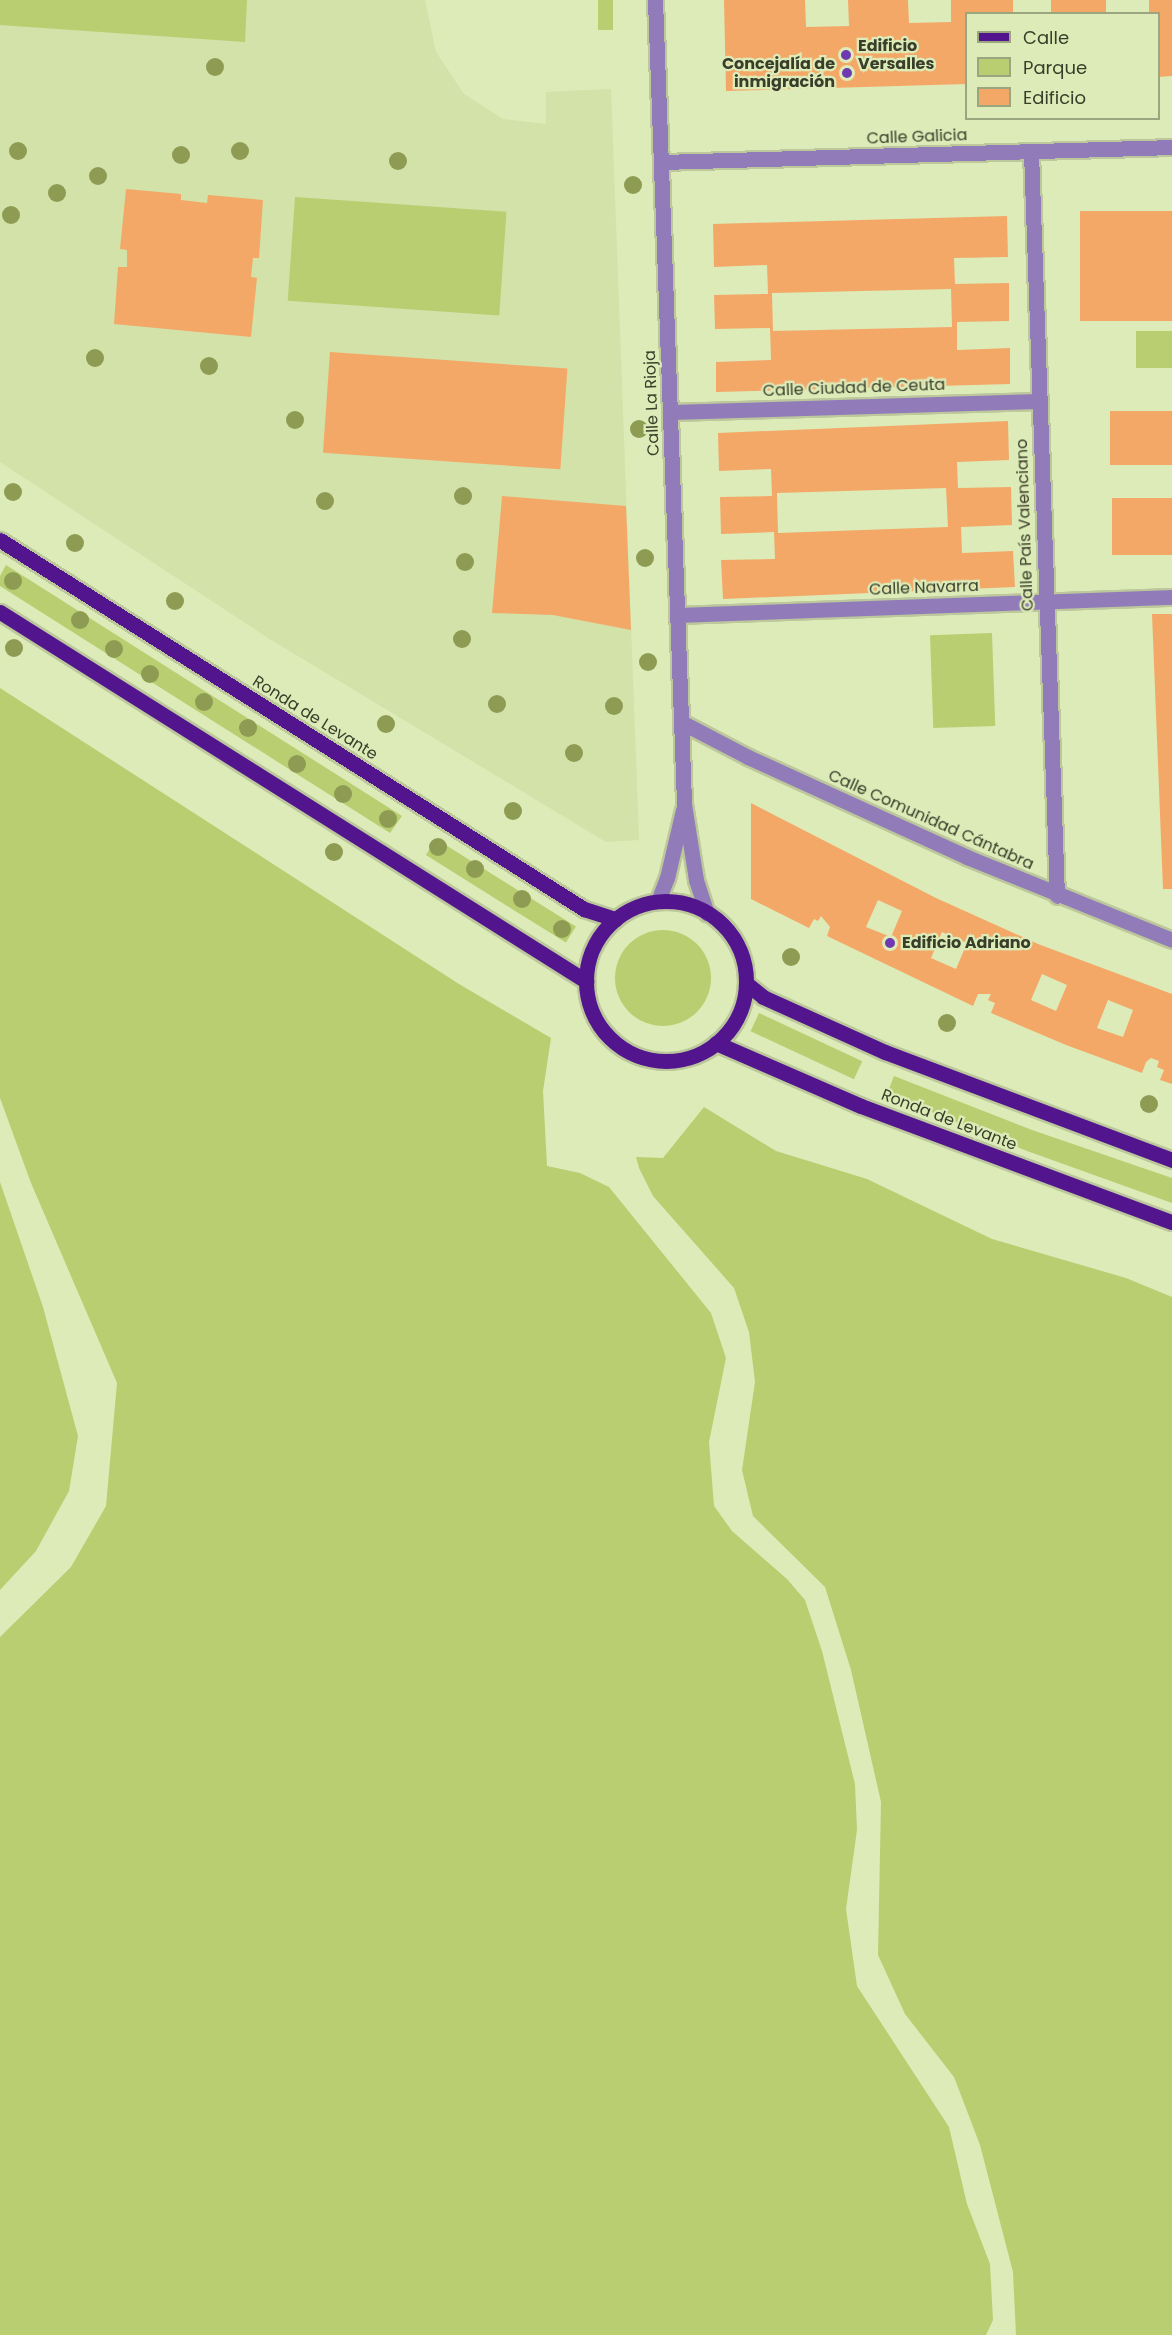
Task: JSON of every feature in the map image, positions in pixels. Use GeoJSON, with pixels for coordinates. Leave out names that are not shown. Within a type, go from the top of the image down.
{"type":"FeatureCollection","features":[{"type":"Feature","properties":{"kind":"main road","name":"Ronda de Levante"},"geometry":{"type":"LineString","coordinates":[[0,540],[584,909],[615,919]]}},
{"type":"Feature","properties":{"kind":"main road"},"geometry":{"type":"LineString","coordinates":[[0,612],[586,981]]}},
{"type":"Feature","properties":{"kind":"main road"},"geometry":{"type":"LineString","coordinates":[[658,901],[680,902],[707,913],[734,941],[743,961],[746,983],[732,1027],[716,1043],[677,1060],[650,1060],[624,1050],[603,1032],[590,1008],[586,981],[589,958],[599,937],[615,919],[635,907],[658,901]]}},
{"type":"Feature","properties":{"kind":"main road"},"geometry":{"type":"LineString","coordinates":[[746,983],[763,997],[885,1052],[1172,1160]]}},
{"type":"Feature","properties":{"kind":"main road","name":"Ronda de Levante"},"geometry":{"type":"LineString","coordinates":[[716,1043],[861,1106],[1172,1222]]}},
{"type":"Feature","properties":{"kind":"street","name":"Calle La Rioja"},"geometry":{"type":"LineString","coordinates":[[655,0],[684,804],[696,880],[707,913]]}},
{"type":"Feature","properties":{"kind":"street","name":"Calle Galicia"},"geometry":{"type":"LineString","coordinates":[[662,162],[1172,147]]}},
{"type":"Feature","properties":{"kind":"street","name":"Calle País Valenciano"},"geometry":{"type":"LineString","coordinates":[[1031,152],[1057,896]]}},
{"type":"Feature","properties":{"kind":"street","name":"Calle Ciudad de Ceuta"},"geometry":{"type":"LineString","coordinates":[[671,412],[1039,400]]}},
{"type":"Feature","properties":{"kind":"street","name":"Calle Navarra"},"geometry":{"type":"LineString","coordinates":[[678,615],[1172,597]]}},
{"type":"Feature","properties":{"kind":"street","name":"Calle Comunidad Cántabra"},"geometry":{"type":"LineString","coordinates":[[681,722],[748,757],[1057,896],[1172,940]]}},
{"type":"Feature","properties":{"kind":"street","name":"Calle La Rioja"},"geometry":{"type":"LineString","coordinates":[[658,901],[668,878],[684,804]]}},
{"type":"Feature","properties":{"kind":"shaded area"},"geometry":{"type":"Polygon","coordinates":[[[0,0],[425,0],[436,52],[464,94],[503,119],[546,124],[546,92],[611,89],[639,840],[606,842],[268,638],[0,462],[0,0]]]}},
{"type":"Feature","properties":{"kind":"green space"},"geometry":{"type":"Polygon","coordinates":[[[0,0],[247,0],[245,42],[0,25],[0,0]]]}},
{"type":"Feature","properties":{"kind":"green space"},"geometry":{"type":"Polygon","coordinates":[[[598,0],[613,0],[613,30],[598,30],[598,0]]]}},
{"type":"Feature","properties":{"kind":"green space"},"geometry":{"type":"Polygon","coordinates":[[[295,197],[506,212],[499,316],[288,301],[295,197]]]}},
{"type":"Feature","properties":{"kind":"green space"},"geometry":{"type":"Polygon","coordinates":[[[1136,331],[1172,331],[1172,368],[1136,368],[1136,331]]]}},
{"type":"Feature","properties":{"kind":"green space"},"geometry":{"type":"Polygon","coordinates":[[[6,565],[402,816],[390,833],[0,586],[0,576],[6,565]]]}},
{"type":"Feature","properties":{"kind":"green space"},"geometry":{"type":"Polygon","coordinates":[[[992,633],[995,726],[933,728],[930,635],[992,633]]]}},
{"type":"Feature","properties":{"kind":"green space"},"geometry":{"type":"Polygon","coordinates":[[[0,688],[459,984],[551,1038],[543,1091],[547,1166],[580,1173],[609,1187],[711,1313],[726,1358],[709,1442],[714,1506],[732,1531],[787,1579],[805,1600],[822,1651],[855,1784],[857,1830],[846,1909],[857,1986],[949,2127],[967,2204],[990,2264],[993,2320],[986,2335],[0,2335],[0,1637],[71,1567],[106,1506],[117,1383],[31,1183],[0,1098],[0,688]]]}},
{"type":"Feature","properties":{"kind":"green space"},"geometry":{"type":"Polygon","coordinates":[[[436,839],[576,926],[566,943],[426,855],[436,839]]]}},
{"type":"Feature","properties":{"kind":"green space"},"geometry":{"type":"Polygon","coordinates":[[[663,930],[681,934],[697,944],[707,960],[711,978],[707,996],[697,1012],[681,1022],[663,1026],[645,1022],[629,1012],[619,996],[615,978],[619,960],[629,944],[645,934],[663,930]]]}},
{"type":"Feature","properties":{"kind":"green space"},"geometry":{"type":"Polygon","coordinates":[[[759,1013],[862,1061],[854,1079],[751,1031],[759,1013]]]}},
{"type":"Feature","properties":{"kind":"green space"},"geometry":{"type":"Polygon","coordinates":[[[894,1076],[1032,1130],[1172,1178],[1172,1203],[1027,1151],[887,1094],[894,1076]]]}},
{"type":"Feature","properties":{"kind":"green space"},"geometry":{"type":"Polygon","coordinates":[[[704,1107],[776,1151],[867,1179],[992,1239],[1126,1278],[1172,1297],[1172,2335],[1016,2335],[1013,2272],[980,2145],[954,2077],[905,2014],[878,1955],[881,1802],[851,1670],[825,1587],[753,1516],[742,1470],[755,1382],[749,1332],[734,1288],[653,1196],[636,1157],[663,1158],[704,1107]]]}},
{"type":"Feature","properties":{"kind":"green space"},"geometry":{"type":"Polygon","coordinates":[[[0,1182],[43,1307],[78,1436],[69,1491],[36,1551],[0,1590],[0,1182]]]}},
{"type":"Feature","properties":{"kind":"building","name":"Edificio Versalles"},"geometry":{"type":"Polygon","coordinates":[[[724,0],[805,0],[806,27],[849,26],[848,0],[908,0],[909,23],[951,22],[951,0],[1013,0],[1013,12],[965,12],[965,84],[726,91],[724,0]]]}},
{"type":"Feature","properties":{"kind":"building"},"geometry":{"type":"Polygon","coordinates":[[[1051,0],[1106,0],[1106,12],[1051,12],[1051,0]]]}},
{"type":"Feature","properties":{"kind":"building"},"geometry":{"type":"Polygon","coordinates":[[[1149,0],[1172,0],[1172,76],[1160,77],[1160,12],[1149,12],[1149,0]]]}},
{"type":"Feature","properties":{"kind":"building"},"geometry":{"type":"Polygon","coordinates":[[[126,189],[181,194],[181,200],[207,203],[208,195],[263,200],[259,258],[253,258],[251,277],[257,278],[251,337],[114,324],[118,267],[127,267],[127,250],[120,249],[126,189]]]}},
{"type":"Feature","properties":{"kind":"building"},"geometry":{"type":"Polygon","coordinates":[[[1080,211],[1172,211],[1172,321],[1080,321],[1080,211]]]}},
{"type":"Feature","properties":{"kind":"building"},"geometry":{"type":"Polygon","coordinates":[[[1007,216],[1008,257],[954,258],[955,284],[1009,283],[1009,321],[957,322],[957,350],[1010,348],[1010,384],[716,392],[716,362],[771,360],[770,328],[715,329],[714,295],[768,294],[767,265],[714,267],[713,224],[1007,216]],[[951,289],[772,293],[773,331],[952,327],[951,289]]]}},
{"type":"Feature","properties":{"kind":"building"},"geometry":{"type":"Polygon","coordinates":[[[330,352],[567,369],[560,469],[323,453],[330,352]]]}},
{"type":"Feature","properties":{"kind":"building"},"geometry":{"type":"Polygon","coordinates":[[[1110,411],[1172,411],[1172,465],[1110,465],[1110,411]]]}},
{"type":"Feature","properties":{"kind":"building"},"geometry":{"type":"Polygon","coordinates":[[[1008,421],[1009,460],[957,462],[958,488],[1011,487],[1012,525],[961,527],[962,553],[1013,551],[1015,587],[723,599],[721,560],[775,559],[774,532],[721,534],[720,497],[772,496],[771,469],[719,471],[718,433],[1008,421]],[[946,488],[777,493],[778,533],[948,527],[946,488]]]}},
{"type":"Feature","properties":{"kind":"building"},"geometry":{"type":"Polygon","coordinates":[[[502,496],[626,506],[631,630],[553,615],[492,613],[502,496]]]}},
{"type":"Feature","properties":{"kind":"building"},"geometry":{"type":"Polygon","coordinates":[[[1112,498],[1172,498],[1172,555],[1112,555],[1112,498]]]}},
{"type":"Feature","properties":{"kind":"building"},"geometry":{"type":"Polygon","coordinates":[[[1152,614],[1172,614],[1172,889],[1163,889],[1152,614]]]}},
{"type":"Feature","properties":{"kind":"building","name":"Edificio Adriano"},"geometry":{"type":"Polygon","coordinates":[[[751,803],[936,898],[1038,944],[1172,994],[1172,1084],[1160,1080],[1164,1070],[1157,1067],[1159,1061],[1151,1058],[1146,1062],[1142,1073],[1066,1045],[991,1013],[995,1003],[988,1000],[991,994],[978,994],[973,1006],[827,936],[830,927],[821,916],[818,921],[814,919],[809,928],[751,899],[751,803]],[[878,900],[866,927],[891,937],[902,911],[878,900]],[[942,932],[931,958],[956,969],[967,943],[942,932]],[[1042,974],[1031,1000],[1056,1011],[1067,985],[1042,974]],[[1108,1000],[1097,1028],[1123,1037],[1133,1010],[1108,1000]]]}},
{"type":"Feature","properties":{"kind":"place","name":"Edificio Versalles"},"geometry":{"type":"Point","coordinates":[846,55]}},
{"type":"Feature","properties":{"kind":"place","name":"Concejalía de inmigración"},"geometry":{"type":"Point","coordinates":[847,73]}},
{"type":"Feature","properties":{"kind":"place","name":"Edificio Adriano"},"geometry":{"type":"Point","coordinates":[890,943]}}]}
